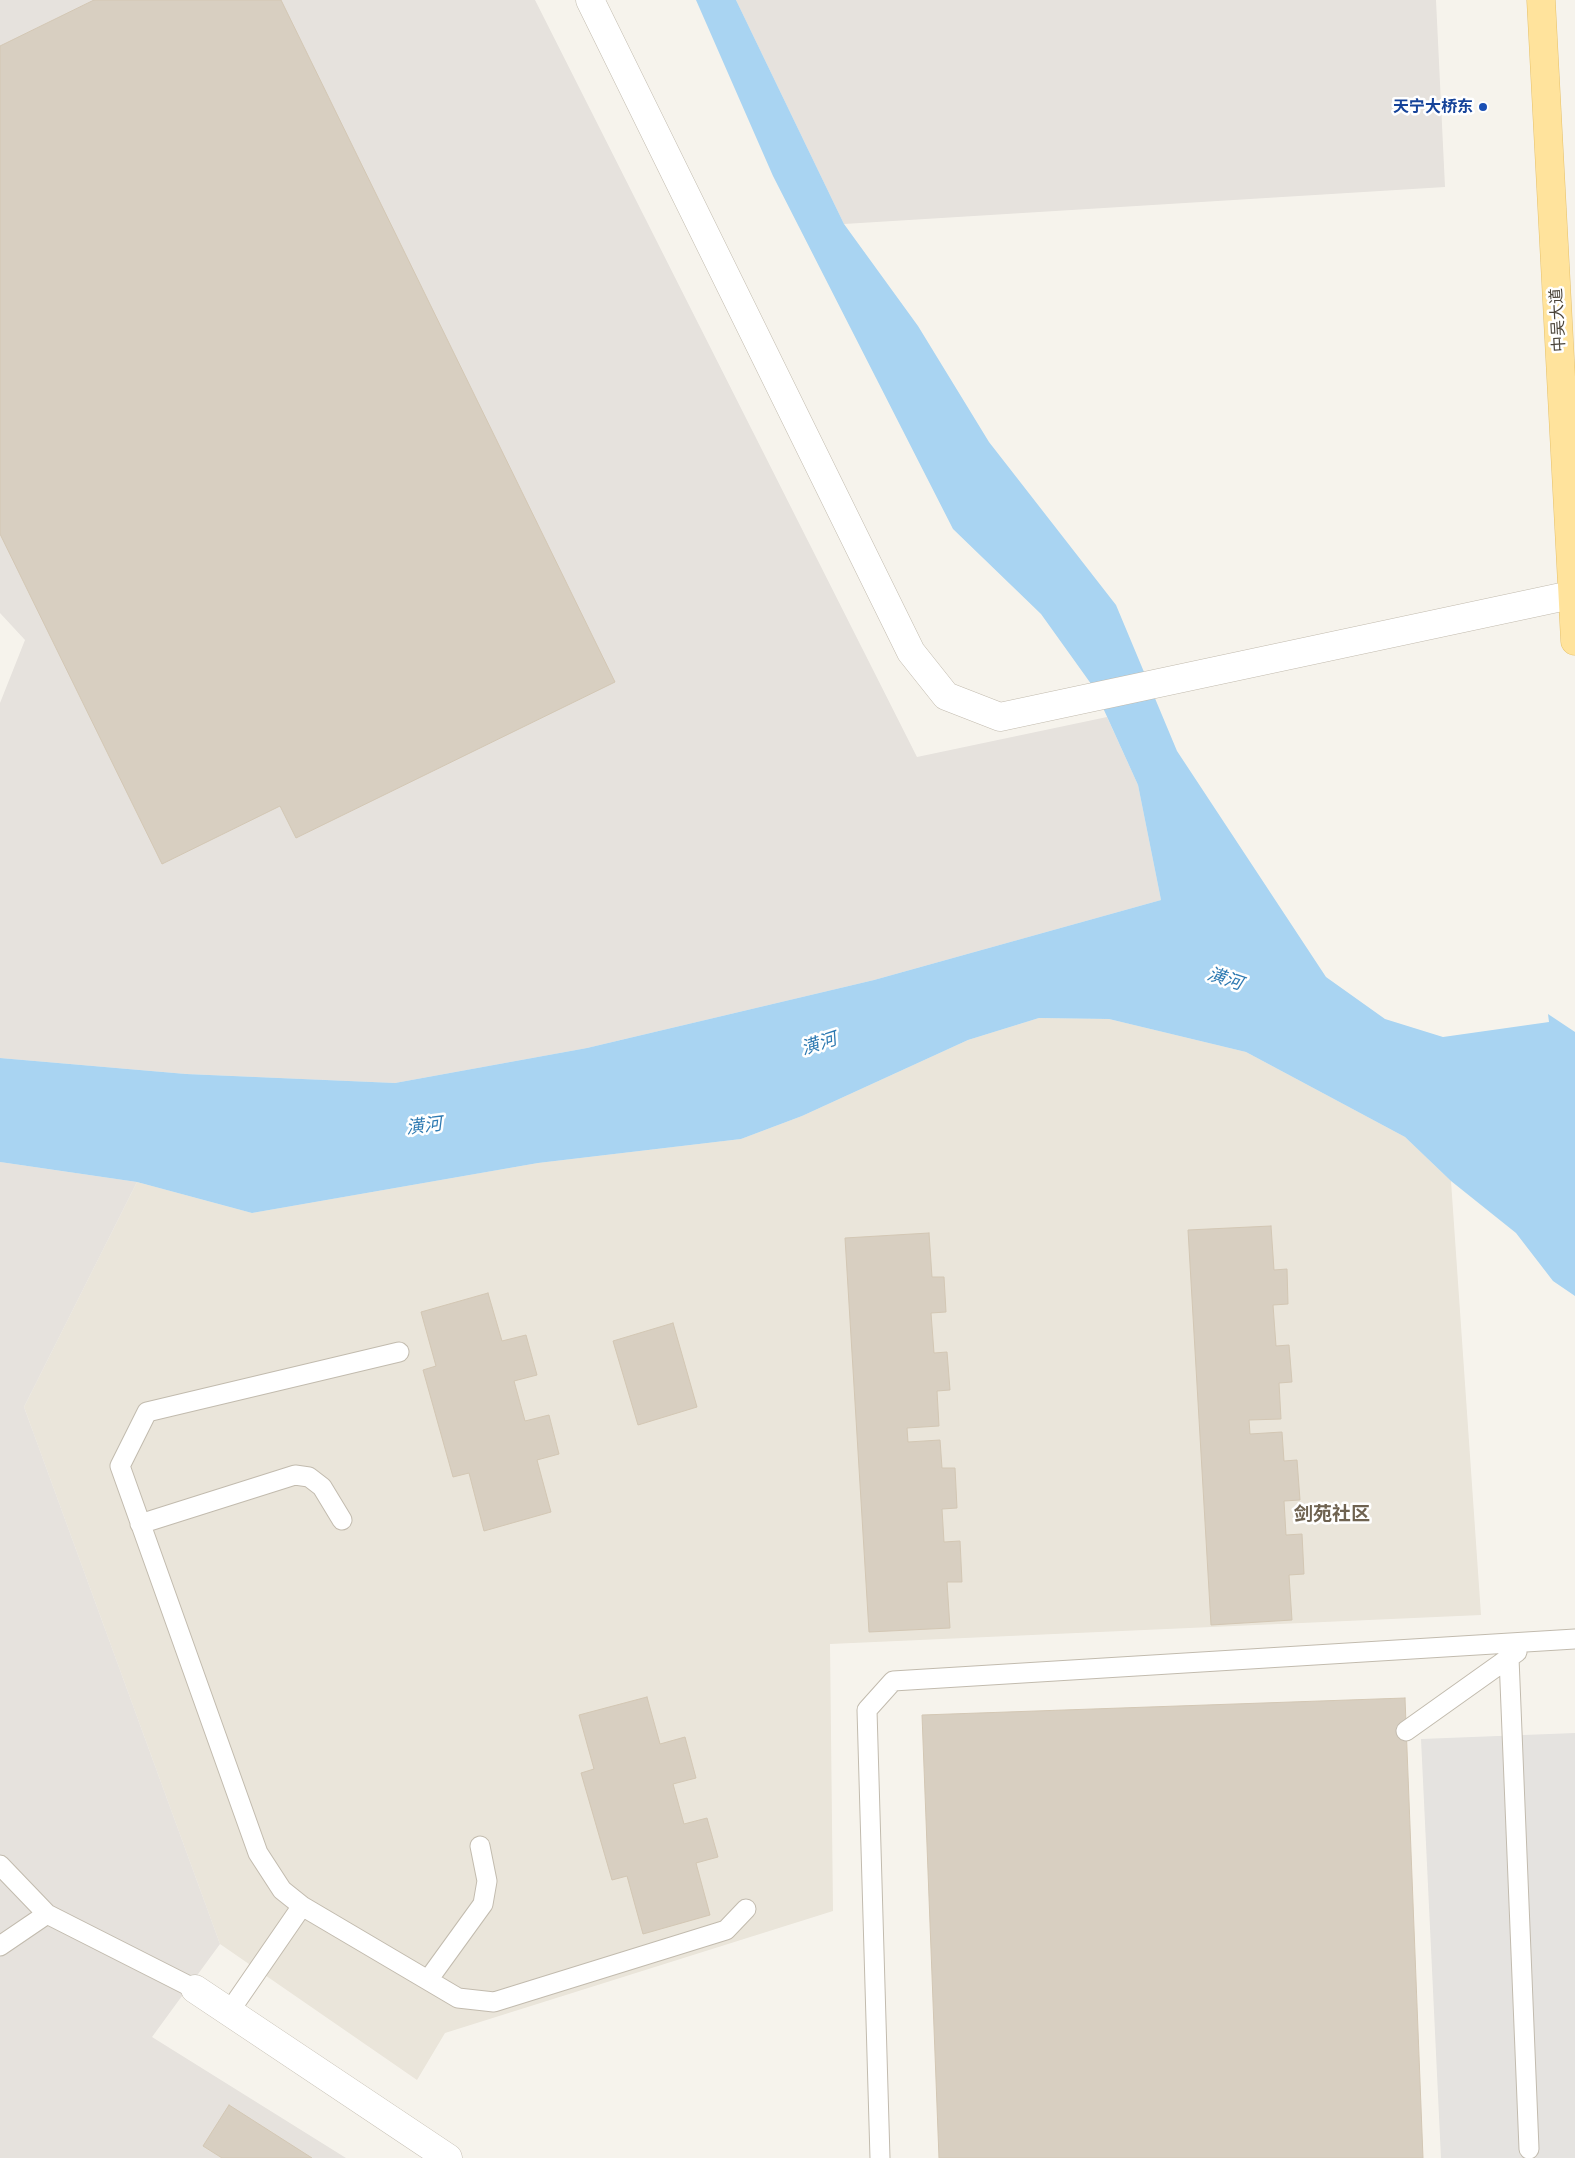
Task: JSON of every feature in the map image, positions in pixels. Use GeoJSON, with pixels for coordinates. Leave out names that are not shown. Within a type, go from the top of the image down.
{"type":"FeatureCollection","features":[{"type":"Feature","properties":{"kind":"main road","name":"中吴大道"},"geometry":{"type":"LineString","coordinates":[[1542,0],[1571,595],[1575,641]]}},
{"type":"Feature","properties":{"kind":"street"},"geometry":{"type":"LineString","coordinates":[[590,0],[911,652],[946,696],[1000,717],[1571,595]]}},
{"type":"Feature","properties":{"kind":"street"},"geometry":{"type":"LineString","coordinates":[[196,1989],[448,2158]]}},
{"type":"Feature","properties":{"kind":"lane"},"geometry":{"type":"LineString","coordinates":[[398,1352],[147,1412],[120,1466],[258,1853],[282,1890],[302,1906],[458,1998],[494,2002],[726,1930],[746,1909]]}},
{"type":"Feature","properties":{"kind":"lane"},"geometry":{"type":"LineString","coordinates":[[140,1524],[295,1475],[309,1476],[322,1487],[342,1520]]}},
{"type":"Feature","properties":{"kind":"lane"},"geometry":{"type":"LineString","coordinates":[[880,2158],[867,1710],[893,1681],[1575,1639]]}},
{"type":"Feature","properties":{"kind":"lane"},"geometry":{"type":"LineString","coordinates":[[1406,1731],[1531,1642]]}},
{"type":"Feature","properties":{"kind":"lane"},"geometry":{"type":"LineString","coordinates":[[1509,1658],[1529,2149]]}},
{"type":"Feature","properties":{"kind":"lane"},"geometry":{"type":"LineString","coordinates":[[428,1980],[483,1904],[487,1881],[480,1846]]}},
{"type":"Feature","properties":{"kind":"lane"},"geometry":{"type":"LineString","coordinates":[[0,1865],[47,1914],[196,1989]]}},
{"type":"Feature","properties":{"kind":"lane"},"geometry":{"type":"LineString","coordinates":[[229,2012],[302,1906]]}},
{"type":"Feature","properties":{"kind":"lane"},"geometry":{"type":"LineString","coordinates":[[0,1946],[47,1914]]}},
{"type":"Feature","properties":{"kind":"shaded area"},"geometry":{"type":"Polygon","coordinates":[[[0,0],[535,0],[917,757],[1107,717],[1138,785],[1161,900],[874,980],[587,1048],[395,1083],[186,1074],[0,1058],[0,703],[25,640],[0,613],[0,0]]]}},
{"type":"Feature","properties":{"kind":"shaded area"},"geometry":{"type":"Polygon","coordinates":[[[736,0],[1436,0],[1445,187],[844,224],[736,0]]]}},
{"type":"Feature","properties":{"kind":"shaded area"},"geometry":{"type":"Polygon","coordinates":[[[1039,1018],[1109,1019],[1246,1052],[1405,1137],[1451,1181],[1481,1615],[830,1644],[833,1911],[445,2033],[417,2080],[220,1944],[24,1407],[137,1182],[252,1213],[538,1163],[741,1139],[802,1116],[968,1040],[1039,1018]]]}},
{"type":"Feature","properties":{"kind":"shaded area"},"geometry":{"type":"Polygon","coordinates":[[[0,1162],[137,1182],[24,1407],[220,1944],[152,2037],[346,2158],[0,2158],[0,1162]]]}},
{"type":"Feature","properties":{"kind":"shaded area"},"geometry":{"type":"Polygon","coordinates":[[[1575,1733],[1575,2158],[1441,2158],[1421,1739],[1575,1733]]]}},
{"type":"Feature","properties":{"kind":"water","name":"潢河"},"geometry":{"type":"Polygon","coordinates":[[[696,0],[736,0],[844,224],[918,326],[989,442],[1116,605],[1177,751],[1326,977],[1385,1019],[1443,1037],[1549,1022],[1548,1014],[1575,1032],[1575,1296],[1553,1281],[1516,1233],[1451,1181],[1405,1137],[1246,1052],[1109,1019],[1039,1018],[968,1040],[802,1116],[741,1139],[538,1163],[252,1213],[137,1182],[0,1162],[0,1058],[186,1074],[395,1083],[587,1048],[874,980],[1161,900],[1138,785],[1094,688],[1041,614],[953,529],[773,176],[696,0]]]}},
{"type":"Feature","properties":{"kind":"building"},"geometry":{"type":"Polygon","coordinates":[[[94,0],[281,0],[615,682],[296,838],[280,806],[162,864],[0,534],[0,46],[94,0]]]}},
{"type":"Feature","properties":{"kind":"building"},"geometry":{"type":"Polygon","coordinates":[[[1271,1226],[1274,1270],[1287,1269],[1288,1304],[1273,1305],[1276,1346],[1289,1345],[1292,1382],[1279,1383],[1281,1419],[1249,1420],[1250,1434],[1282,1432],[1284,1461],[1297,1460],[1300,1500],[1284,1501],[1286,1535],[1302,1534],[1304,1574],[1289,1575],[1292,1620],[1211,1625],[1188,1230],[1271,1226]]]}},
{"type":"Feature","properties":{"kind":"building"},"geometry":{"type":"Polygon","coordinates":[[[929,1233],[932,1277],[944,1277],[946,1312],[931,1313],[934,1353],[947,1352],[950,1390],[937,1391],[939,1426],[907,1428],[908,1442],[940,1440],[942,1468],[955,1468],[957,1508],[942,1509],[944,1542],[960,1541],[962,1582],[947,1582],[950,1628],[869,1632],[845,1238],[929,1233]]]}},
{"type":"Feature","properties":{"kind":"building"},"geometry":{"type":"Polygon","coordinates":[[[488,1293],[502,1341],[526,1335],[537,1375],[514,1381],[525,1421],[549,1415],[559,1454],[537,1460],[551,1512],[484,1531],[469,1473],[453,1477],[423,1370],[436,1366],[421,1312],[488,1293]]]}},
{"type":"Feature","properties":{"kind":"building"},"geometry":{"type":"Polygon","coordinates":[[[673,1323],[697,1407],[638,1425],[613,1341],[673,1323]]]}},
{"type":"Feature","properties":{"kind":"building"},"geometry":{"type":"Polygon","coordinates":[[[647,1697],[660,1744],[685,1737],[696,1778],[673,1784],[684,1824],[707,1818],[718,1857],[696,1863],[710,1915],[643,1934],[627,1876],[612,1880],[581,1773],[594,1769],[579,1715],[647,1697]]]}},
{"type":"Feature","properties":{"kind":"building"},"geometry":{"type":"Polygon","coordinates":[[[1405,1698],[1423,2158],[939,2158],[922,1715],[1405,1698]]]}},
{"type":"Feature","properties":{"kind":"building"},"geometry":{"type":"Polygon","coordinates":[[[229,2105],[312,2158],[222,2158],[203,2146],[229,2105]]]}},
{"type":"Feature","properties":{"kind":"place","name":"天宁大桥东"},"geometry":{"type":"Point","coordinates":[1483,107]}},
{"type":"Feature","properties":{"kind":"district","name":"剑苑社区"},"geometry":{"type":"Point","coordinates":[1332,1514]}}]}
